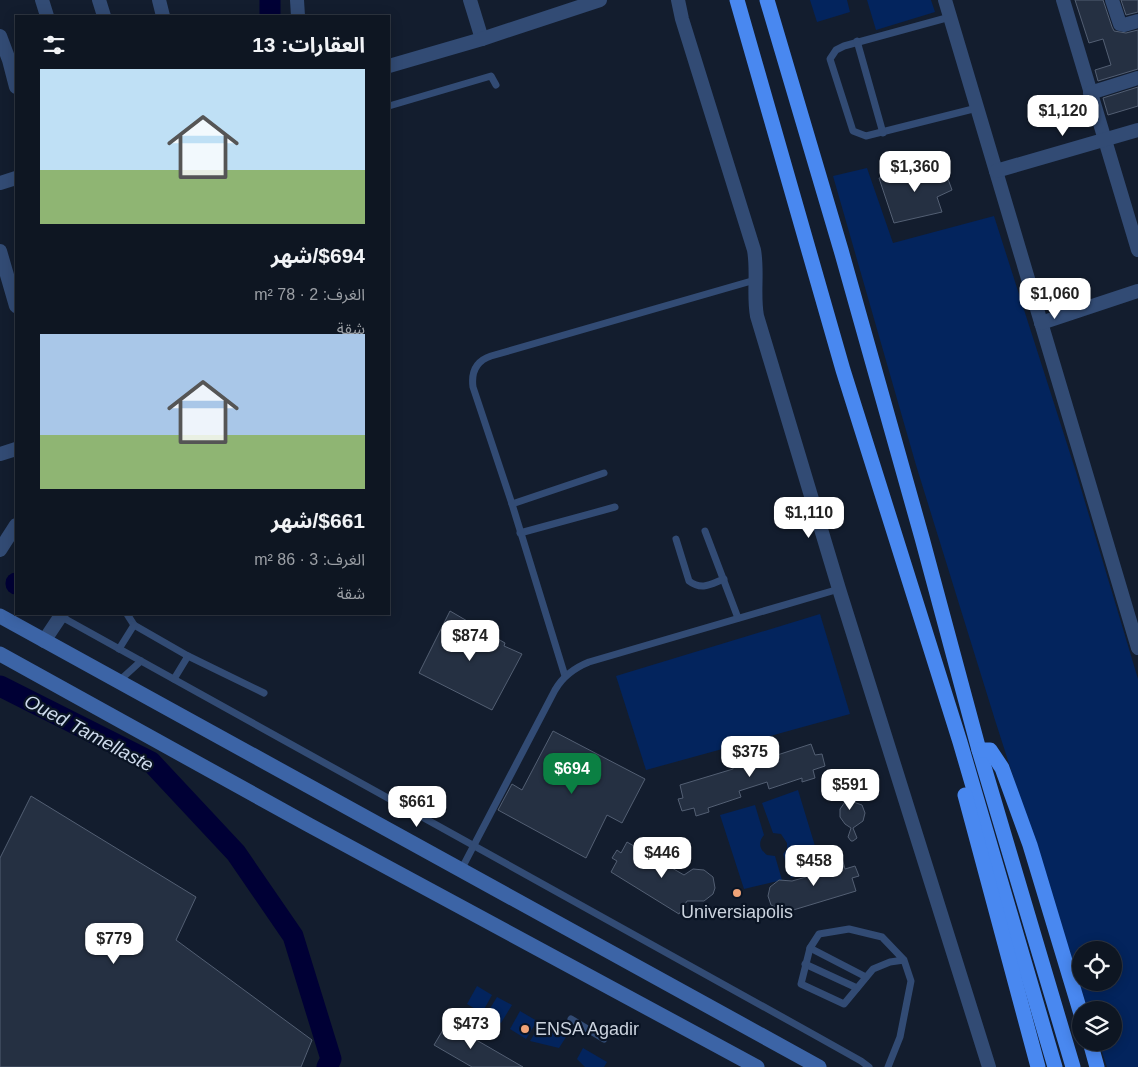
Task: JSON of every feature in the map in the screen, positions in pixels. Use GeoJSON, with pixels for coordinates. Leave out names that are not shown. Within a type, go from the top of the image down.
{"type":"FeatureCollection","features":[{"type":"Feature","properties":{"kind":"highway"},"geometry":{"type":"LineString","coordinates":[[737,0],[843,370],[960,742],[1055,1067]]}},
{"type":"Feature","properties":{"kind":"highway"},"geometry":{"type":"LineString","coordinates":[[767,0],[841,250],[979,750],[1073,1067]]}},
{"type":"Feature","properties":{"kind":"highway"},"geometry":{"type":"LineString","coordinates":[[960,742],[963,787],[1038,1067]]}},
{"type":"Feature","properties":{"kind":"highway"},"geometry":{"type":"LineString","coordinates":[[979,750],[990,750],[1004,773],[1033,854],[1077,1001]]}},
{"type":"Feature","properties":{"kind":"highway"},"geometry":{"type":"LineString","coordinates":[[1093,1051],[1097,1067]]}},
{"type":"Feature","properties":{"kind":"main road"},"geometry":{"type":"LineString","coordinates":[[0,616],[818,1067]]}},
{"type":"Feature","properties":{"kind":"main road"},"geometry":{"type":"LineString","coordinates":[[0,654],[748,1065]]}},
{"type":"Feature","properties":{"kind":"street"},"geometry":{"type":"LineString","coordinates":[[42,0],[47,15]]}},
{"type":"Feature","properties":{"kind":"street"},"geometry":{"type":"LineString","coordinates":[[99,0],[104,15]]}},
{"type":"Feature","properties":{"kind":"street"},"geometry":{"type":"LineString","coordinates":[[159,0],[160,15]]}},
{"type":"Feature","properties":{"kind":"street"},"geometry":{"type":"LineString","coordinates":[[297,0],[298,15]]}},
{"type":"Feature","properties":{"kind":"street"},"geometry":{"type":"LineString","coordinates":[[470,0],[482,39]]}},
{"type":"Feature","properties":{"kind":"street"},"geometry":{"type":"LineString","coordinates":[[390,66],[482,39],[579,3],[600,0]]}},
{"type":"Feature","properties":{"kind":"street"},"geometry":{"type":"LineString","coordinates":[[678,0],[682,19],[754,250],[756,265],[755,298],[758,316],[839,589],[989,1067]]}},
{"type":"Feature","properties":{"kind":"street"},"geometry":{"type":"LineString","coordinates":[[945,0],[1041,323],[1136,631],[1138,648]]}},
{"type":"Feature","properties":{"kind":"street"},"geometry":{"type":"LineString","coordinates":[[1063,0],[1138,250]]}},
{"type":"Feature","properties":{"kind":"street"},"geometry":{"type":"LineString","coordinates":[[1112,0],[1120,24],[1138,22]]}},
{"type":"Feature","properties":{"kind":"street"},"geometry":{"type":"LineString","coordinates":[[0,36],[15,84]]}},
{"type":"Feature","properties":{"kind":"street"},"geometry":{"type":"LineString","coordinates":[[1090,94],[1138,78]]}},
{"type":"Feature","properties":{"kind":"street"},"geometry":{"type":"LineString","coordinates":[[996,172],[1138,130]]}},
{"type":"Feature","properties":{"kind":"street"},"geometry":{"type":"LineString","coordinates":[[0,183],[15,178]]}},
{"type":"Feature","properties":{"kind":"street"},"geometry":{"type":"LineString","coordinates":[[0,251],[10,265],[15,299]]}},
{"type":"Feature","properties":{"kind":"street"},"geometry":{"type":"LineString","coordinates":[[1041,323],[1138,291]]}},
{"type":"Feature","properties":{"kind":"street"},"geometry":{"type":"LineString","coordinates":[[0,454],[15,449]]}},
{"type":"Feature","properties":{"kind":"street"},"geometry":{"type":"LineString","coordinates":[[0,550],[15,527]]}},
{"type":"Feature","properties":{"kind":"street"},"geometry":{"type":"LineString","coordinates":[[44,641],[61,615]]}},
{"type":"Feature","properties":{"kind":"lane"},"geometry":{"type":"LineString","coordinates":[[950,17],[857,41],[836,50],[830,59],[853,131],[866,136],[977,108]]}},
{"type":"Feature","properties":{"kind":"lane"},"geometry":{"type":"LineString","coordinates":[[857,41],[883,133]]}},
{"type":"Feature","properties":{"kind":"lane"},"geometry":{"type":"LineString","coordinates":[[390,106],[492,76],[496,85]]}},
{"type":"Feature","properties":{"kind":"lane"},"geometry":{"type":"LineString","coordinates":[[566,676],[473,387],[473,374],[479,362],[491,356],[756,280]]}},
{"type":"Feature","properties":{"kind":"lane"},"geometry":{"type":"LineString","coordinates":[[512,504],[604,473]]}},
{"type":"Feature","properties":{"kind":"lane"},"geometry":{"type":"LineString","coordinates":[[520,534],[615,507]]}},
{"type":"Feature","properties":{"kind":"lane"},"geometry":{"type":"LineString","coordinates":[[705,531],[738,618]]}},
{"type":"Feature","properties":{"kind":"lane"},"geometry":{"type":"LineString","coordinates":[[676,539],[689,582],[701,587],[724,579]]}},
{"type":"Feature","properties":{"kind":"lane"},"geometry":{"type":"LineString","coordinates":[[461,870],[555,690],[572,670],[589,662],[839,589]]}},
{"type":"Feature","properties":{"kind":"lane"},"geometry":{"type":"LineString","coordinates":[[61,615],[869,1067]]}},
{"type":"Feature","properties":{"kind":"lane"},"geometry":{"type":"LineString","coordinates":[[128,615],[134,625],[188,656],[264,693]]}},
{"type":"Feature","properties":{"kind":"lane"},"geometry":{"type":"LineString","coordinates":[[119,649],[134,625]]}},
{"type":"Feature","properties":{"kind":"lane"},"geometry":{"type":"LineString","coordinates":[[174,679],[188,656]]}},
{"type":"Feature","properties":{"kind":"lane"},"geometry":{"type":"LineString","coordinates":[[118,682],[141,661]]}},
{"type":"Feature","properties":{"kind":"lane"},"geometry":{"type":"LineString","coordinates":[[888,1067],[900,1037],[911,981],[904,960],[882,937],[849,929],[819,934],[810,948],[801,984],[844,1004],[873,969],[890,962],[904,960]]}},
{"type":"Feature","properties":{"kind":"lane"},"geometry":{"type":"LineString","coordinates":[[810,948],[866,977]]}},
{"type":"Feature","properties":{"kind":"lane"},"geometry":{"type":"LineString","coordinates":[[805,964],[857,988]]}},
{"type":"Feature","properties":{"kind":"lane"},"geometry":{"type":"LineString","coordinates":[[571,1019],[604,1039]]}},
{"type":"Feature","properties":{"kind":"shaded area"},"geometry":{"type":"Polygon","coordinates":[[[810,0],[847,0],[850,12],[817,22],[810,0]]]}},
{"type":"Feature","properties":{"kind":"shaded area"},"geometry":{"type":"Polygon","coordinates":[[[867,0],[931,0],[935,12],[876,30],[867,0]]]}},
{"type":"Feature","properties":{"kind":"shaded area"},"geometry":{"type":"Polygon","coordinates":[[[867,168],[893,243],[994,216],[1076,472],[1138,679],[1138,1067],[1107,1067],[1102,1051],[1122,1051],[1122,1001],[1085,1001],[1082,991],[1122,991],[1122,941],[1072,941],[1072,960],[916,465],[833,176],[867,168]]]}},
{"type":"Feature","properties":{"kind":"shaded area"},"geometry":{"type":"Polygon","coordinates":[[[820,614],[850,714],[646,770],[616,676],[820,614]]]}},
{"type":"Feature","properties":{"kind":"shaded area"},"geometry":{"type":"Polygon","coordinates":[[[798,790],[822,869],[791,878],[783,854],[787,849],[787,843],[781,834],[773,833],[762,803],[798,790]]]}},
{"type":"Feature","properties":{"kind":"shaded area"},"geometry":{"type":"Polygon","coordinates":[[[755,805],[764,835],[761,840],[761,848],[767,855],[775,856],[782,880],[744,889],[720,815],[755,805]]]}},
{"type":"Feature","properties":{"kind":"shaded area"},"geometry":{"type":"Polygon","coordinates":[[[477,986],[492,995],[482,1013],[467,1004],[477,986]]]}},
{"type":"Feature","properties":{"kind":"shaded area"},"geometry":{"type":"Polygon","coordinates":[[[497,997],[512,1005],[501,1023],[486,1015],[497,997]]]}},
{"type":"Feature","properties":{"kind":"shaded area"},"geometry":{"type":"Polygon","coordinates":[[[520,1011],[537,1021],[526,1039],[510,1029],[520,1011]]]}},
{"type":"Feature","properties":{"kind":"shaded area"},"geometry":{"type":"Polygon","coordinates":[[[541,1023],[566,1037],[559,1048],[530,1041],[541,1023]]]}},
{"type":"Feature","properties":{"kind":"shaded area"},"geometry":{"type":"Polygon","coordinates":[[[583,1048],[607,1062],[604,1067],[585,1067],[577,1059],[583,1048]]]}},
{"type":"Feature","properties":{"kind":"building"},"geometry":{"type":"Polygon","coordinates":[[[1075,0],[1103,0],[1114,31],[1126,33],[1138,30],[1138,69],[1098,81],[1095,70],[1111,65],[1103,39],[1089,43],[1075,0]]]}},
{"type":"Feature","properties":{"kind":"building"},"geometry":{"type":"Polygon","coordinates":[[[1121,0],[1138,0],[1138,12],[1126,15],[1121,0]]]}},
{"type":"Feature","properties":{"kind":"building"},"geometry":{"type":"Polygon","coordinates":[[[1138,87],[1138,106],[1108,115],[1103,98],[1138,87]]]}},
{"type":"Feature","properties":{"kind":"building"},"geometry":{"type":"Polygon","coordinates":[[[936,164],[948,179],[952,190],[937,197],[942,212],[894,223],[879,178],[936,164]]]}},
{"type":"Feature","properties":{"kind":"building"},"geometry":{"type":"Polygon","coordinates":[[[450,611],[505,643],[504,646],[522,654],[492,710],[419,673],[450,611]]]}},
{"type":"Feature","properties":{"kind":"building"},"geometry":{"type":"Polygon","coordinates":[[[553,731],[645,779],[622,823],[607,815],[586,858],[498,810],[512,784],[522,790],[553,731]]]}},
{"type":"Feature","properties":{"kind":"building"},"geometry":{"type":"Polygon","coordinates":[[[811,744],[815,755],[822,754],[825,766],[813,770],[815,778],[802,782],[802,778],[769,789],[767,782],[739,791],[741,797],[708,808],[709,812],[696,816],[694,808],[682,811],[678,799],[683,798],[680,785],[733,769],[733,764],[758,756],[759,761],[811,744]]]}},
{"type":"Feature","properties":{"kind":"building"},"geometry":{"type":"Polygon","coordinates":[[[840,784],[845,785],[848,789],[848,800],[862,805],[865,813],[863,821],[853,828],[857,838],[853,841],[848,837],[851,828],[840,817],[840,809],[845,802],[836,797],[834,793],[836,787],[840,784]]]}},
{"type":"Feature","properties":{"kind":"building"},"geometry":{"type":"Polygon","coordinates":[[[31,796],[196,897],[176,940],[312,1040],[301,1067],[0,1067],[0,858],[31,796]]]}},
{"type":"Feature","properties":{"kind":"building"},"geometry":{"type":"Polygon","coordinates":[[[627,842],[684,875],[693,869],[704,870],[713,877],[715,888],[713,894],[704,901],[687,901],[679,914],[611,872],[617,861],[612,858],[617,850],[621,853],[627,842]]]}},
{"type":"Feature","properties":{"kind":"building"},"geometry":{"type":"Polygon","coordinates":[[[842,858],[845,869],[855,866],[859,876],[852,878],[856,891],[790,911],[780,910],[771,905],[768,896],[770,887],[779,880],[792,881],[806,877],[805,873],[829,866],[828,863],[842,858]]]}},
{"type":"Feature","properties":{"kind":"building"},"geometry":{"type":"Polygon","coordinates":[[[447,1023],[523,1067],[472,1067],[434,1045],[447,1023]]]}},
{"type":"Feature","properties":{"kind":"waterway","name":"Oued Tamellaste"},"geometry":{"type":"LineString","coordinates":[[270,0],[270,15]]}},
{"type":"Feature","properties":{"kind":"waterway","name":"Oued Tamellaste"},"geometry":{"type":"LineString","coordinates":[[0,686],[151,762],[236,853],[293,936],[331,1059],[327,1067]]}},
{"type":"Feature","properties":{"kind":"place","name":"Universiapolis"},"geometry":{"type":"Point","coordinates":[737,893]}},
{"type":"Feature","properties":{"kind":"place","name":"ENSA Agadir"},"geometry":{"type":"Point","coordinates":[525,1029]}}]}
